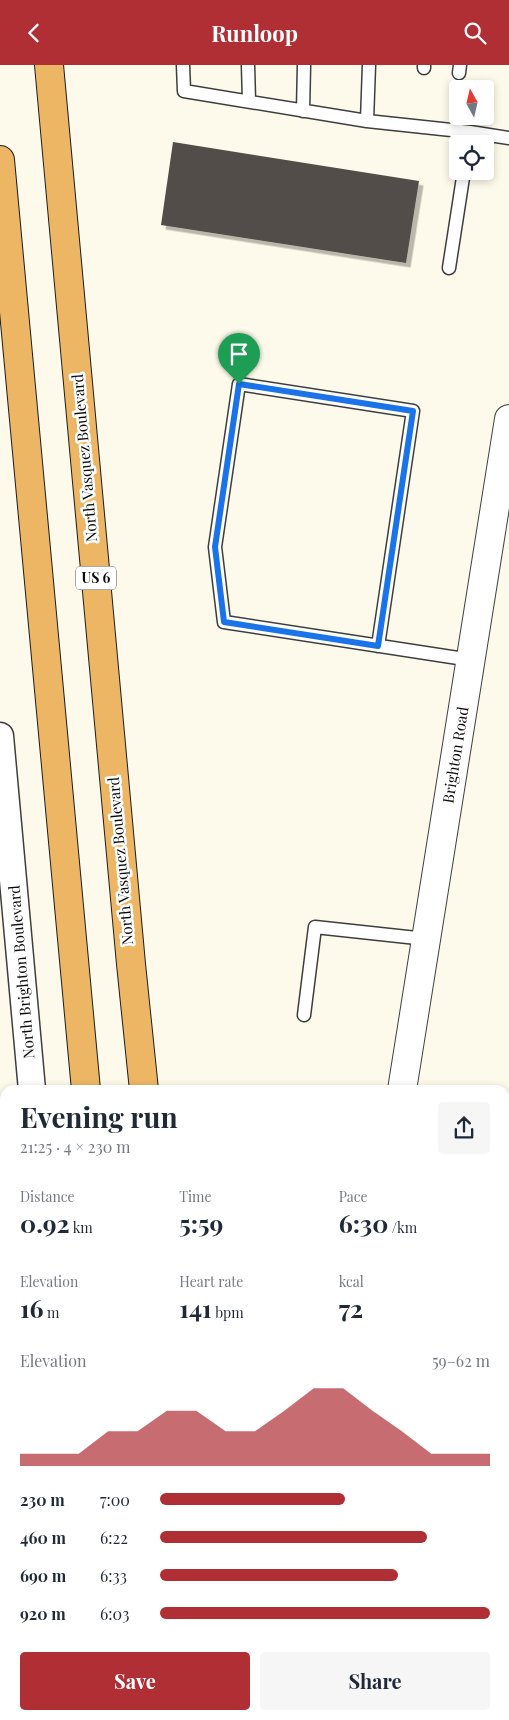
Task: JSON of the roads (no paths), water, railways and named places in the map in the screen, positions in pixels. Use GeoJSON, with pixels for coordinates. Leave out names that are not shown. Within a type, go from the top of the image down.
{"type":"FeatureCollection","features":[{"type":"Feature","properties":{"kind":"highway","name":"North Vasquez Boulevard"},"geometry":{"type":"LineString","coordinates":[[49,65],[143,1085]]}},
{"type":"Feature","properties":{"kind":"highway"},"geometry":{"type":"LineString","coordinates":[[0,160],[86,1085]]}},
{"type":"Feature","properties":{"kind":"street","name":"Brighton Road"},"geometry":{"type":"LineString","coordinates":[[403,1085],[509,419]]}},
{"type":"Feature","properties":{"kind":"street","name":"North Brighton Boulevard"},"geometry":{"type":"LineString","coordinates":[[0,735],[4,823],[31,1085]]}},
{"type":"Feature","properties":{"kind":"lane"},"geometry":{"type":"LineString","coordinates":[[183,65],[184,91],[451,135]]}},
{"type":"Feature","properties":{"kind":"lane"},"geometry":{"type":"LineString","coordinates":[[248,65],[249,101]]}},
{"type":"Feature","properties":{"kind":"lane"},"geometry":{"type":"LineString","coordinates":[[303,111],[304,65]]}},
{"type":"Feature","properties":{"kind":"lane"},"geometry":{"type":"LineString","coordinates":[[367,121],[369,65]]}},
{"type":"Feature","properties":{"kind":"lane"},"geometry":{"type":"LineString","coordinates":[[494,138],[509,138]]}},
{"type":"Feature","properties":{"kind":"lane"},"geometry":{"type":"LineString","coordinates":[[448,268],[463,180]]}},
{"type":"Feature","properties":{"kind":"lane"},"geometry":{"type":"LineString","coordinates":[[378,646],[413,411],[239,384],[215,547],[224,622],[378,646],[471,660]]}},
{"type":"Feature","properties":{"kind":"lane"},"geometry":{"type":"LineString","coordinates":[[304,1015],[315,927],[426,939]]}}]}
